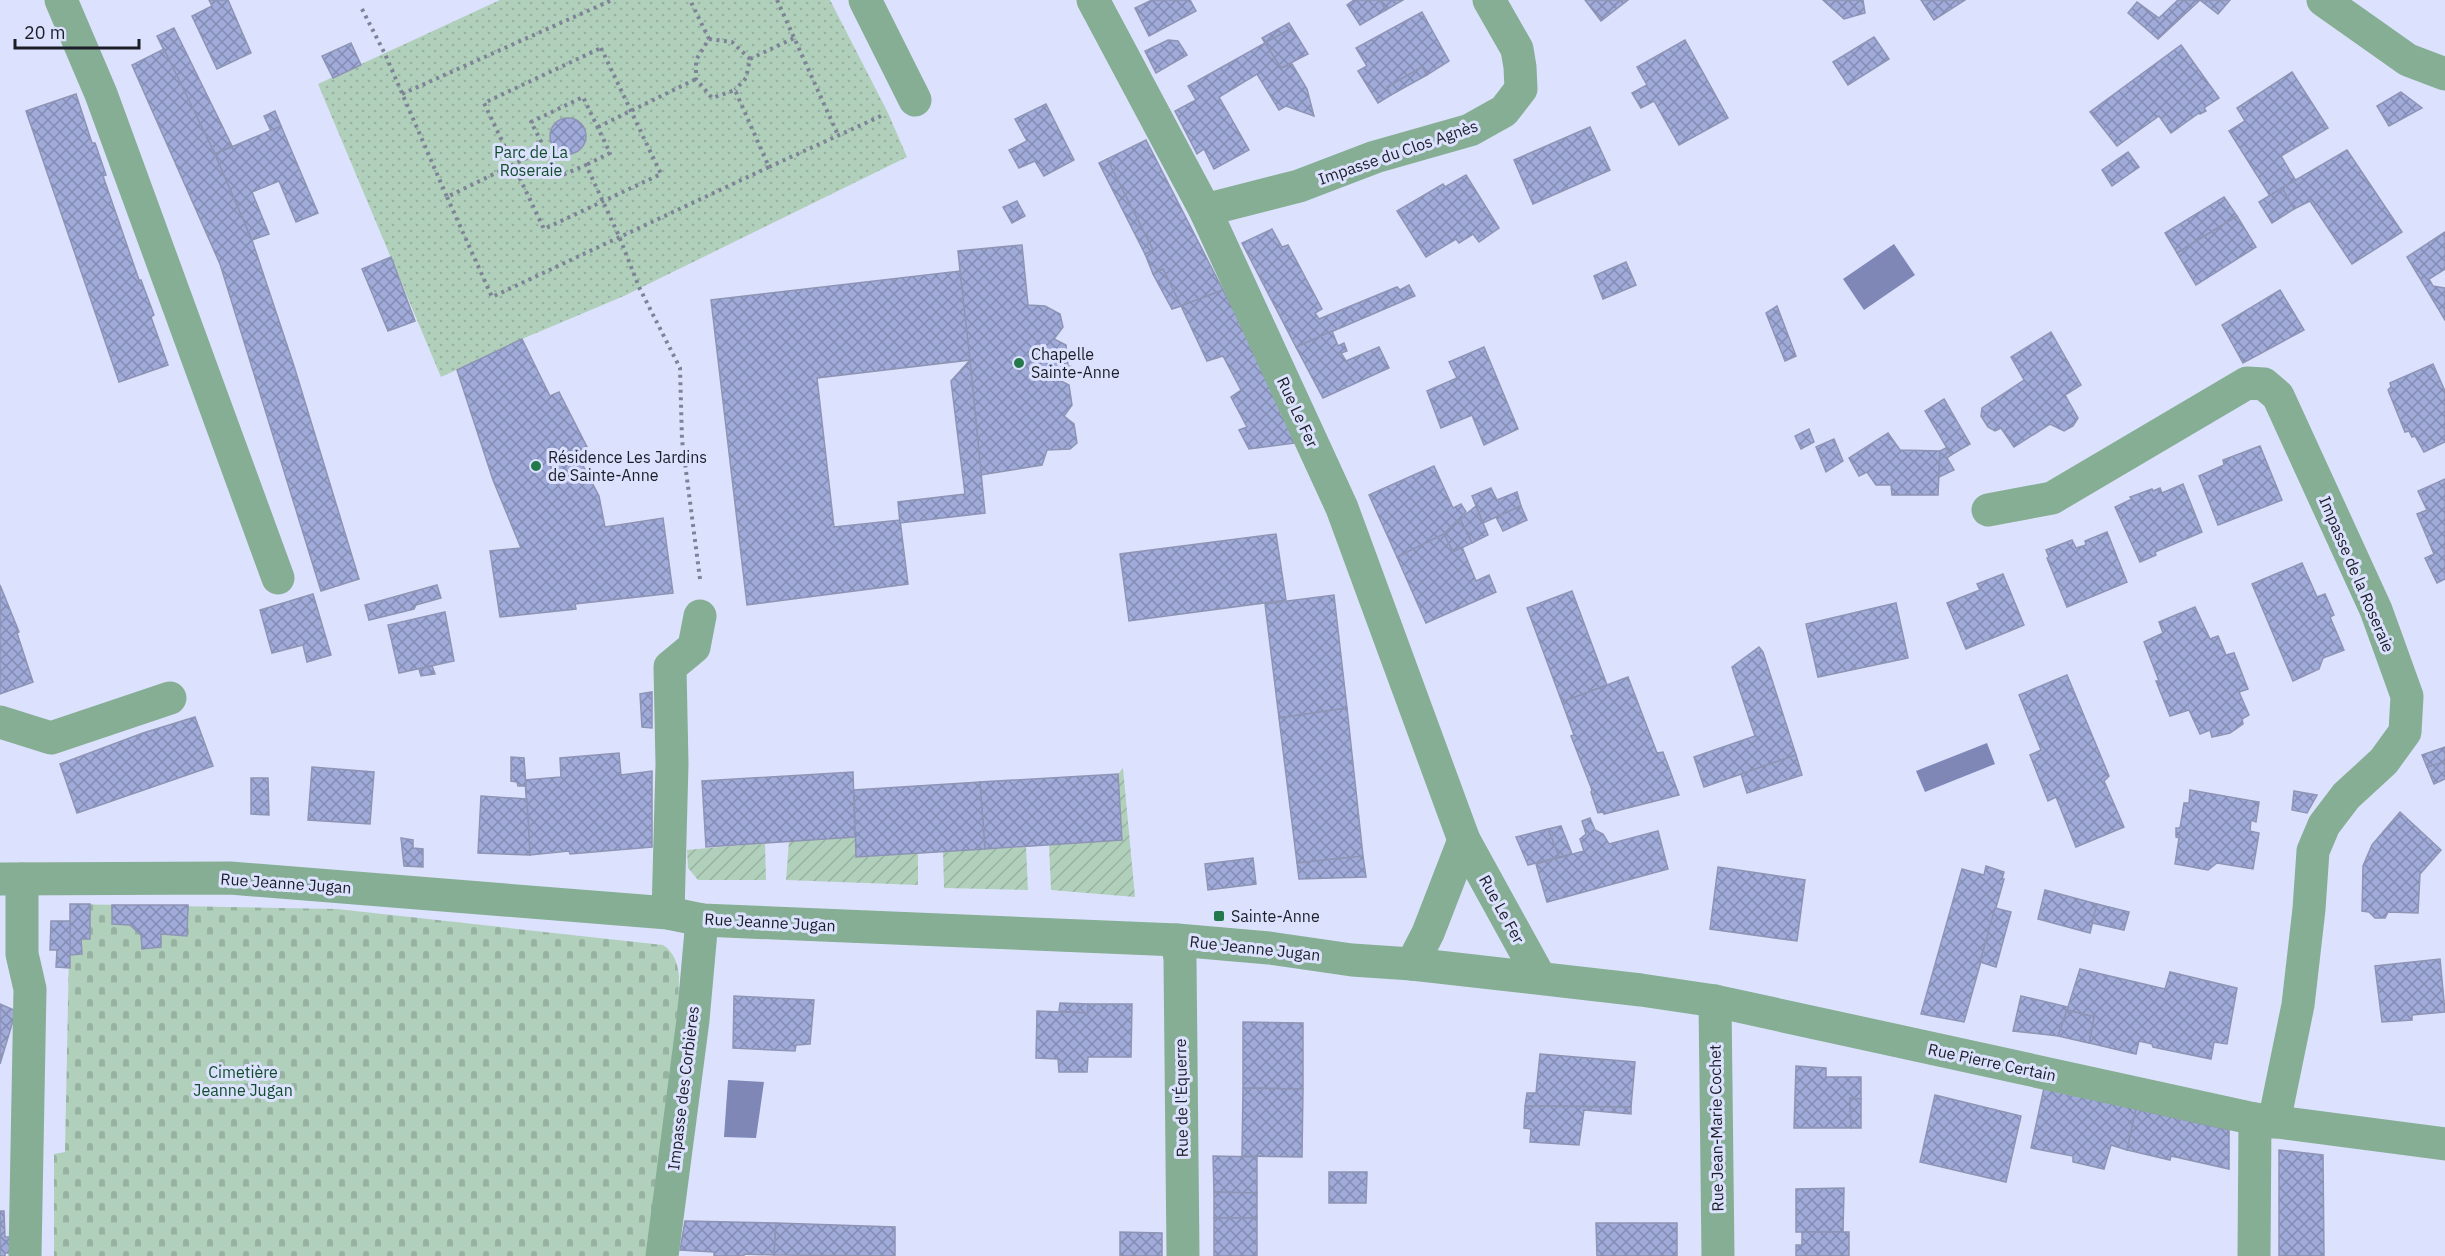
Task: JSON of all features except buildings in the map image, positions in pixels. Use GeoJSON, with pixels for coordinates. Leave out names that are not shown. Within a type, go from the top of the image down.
{"type":"FeatureCollection","features":[{"type":"Feature","properties":{"kind":"street"},"geometry":{"type":"LineString","coordinates":[[61,0],[101,94],[278,578]]}},
{"type":"Feature","properties":{"kind":"street"},"geometry":{"type":"LineString","coordinates":[[865,0],[915,100]]}},
{"type":"Feature","properties":{"kind":"street","name":"Rue Le Fer"},"geometry":{"type":"LineString","coordinates":[[1093,0],[1205,210],[1342,508],[1464,840],[1540,978]]}},
{"type":"Feature","properties":{"kind":"street","name":"Impasse du Clos Agnès"},"geometry":{"type":"LineString","coordinates":[[1205,210],[1299,186],[1375,157],[1470,130],[1504,111],[1521,89],[1520,67],[1516,49],[1489,0]]}},
{"type":"Feature","properties":{"kind":"street"},"geometry":{"type":"LineString","coordinates":[[2323,0],[2408,60],[2445,74]]}},
{"type":"Feature","properties":{"kind":"street","name":"Impasse de la Roseraie"},"geometry":{"type":"LineString","coordinates":[[1988,510],[2052,498],[2247,383],[2264,384],[2278,396],[2376,610],[2407,696],[2405,732],[2384,761],[2346,796],[2324,825],[2313,851],[2298,1005],[2265,1120],[2254,1256]]}},
{"type":"Feature","properties":{"kind":"street"},"geometry":{"type":"LineString","coordinates":[[668,913],[672,764],[669,668],[694,647],[700,616]]}},
{"type":"Feature","properties":{"kind":"street"},"geometry":{"type":"LineString","coordinates":[[0,722],[51,738],[170,698]]}},
{"type":"Feature","properties":{"kind":"street"},"geometry":{"type":"LineString","coordinates":[[1412,964],[1428,933],[1464,840]]}},
{"type":"Feature","properties":{"kind":"street","name":"Rue Jeanne Jugan"},"geometry":{"type":"LineString","coordinates":[[11,879],[230,878],[668,913],[702,920],[1177,940],[1540,978]]}},
{"type":"Feature","properties":{"kind":"street"},"geometry":{"type":"LineString","coordinates":[[11,879],[22,954],[30,989],[25,1256]]}},
{"type":"Feature","properties":{"kind":"street","name":"Impasse des Corbières"},"geometry":{"type":"LineString","coordinates":[[662,1256],[693,1020],[702,920]]}},
{"type":"Feature","properties":{"kind":"street","name":"Rue de l'Équerre"},"geometry":{"type":"LineString","coordinates":[[1177,940],[1180,959],[1183,1256]]}},
{"type":"Feature","properties":{"kind":"street","name":"Rue Pierre Certain"},"geometry":{"type":"LineString","coordinates":[[1540,978],[1715,1001],[2265,1120],[2445,1144]]}},
{"type":"Feature","properties":{"kind":"street","name":"Rue Jean-Marie Cochet"},"geometry":{"type":"LineString","coordinates":[[1715,1001],[1718,1256]]}},
{"type":"Feature","properties":{"kind":"path"},"geometry":{"type":"LineString","coordinates":[[402,94],[612,0]]}},
{"type":"Feature","properties":{"kind":"path"},"geometry":{"type":"LineString","coordinates":[[690,0],[709,39]]}},
{"type":"Feature","properties":{"kind":"path"},"geometry":{"type":"LineString","coordinates":[[777,0],[838,135]]}},
{"type":"Feature","properties":{"kind":"path"},"geometry":{"type":"LineString","coordinates":[[362,9],[492,297],[769,166],[915,100]]}},
{"type":"Feature","properties":{"kind":"path"},"geometry":{"type":"LineString","coordinates":[[750,59],[794,38]]}},
{"type":"Feature","properties":{"kind":"path"},"geometry":{"type":"LineString","coordinates":[[709,39],[732,42],[750,59]]}},
{"type":"Feature","properties":{"kind":"path"},"geometry":{"type":"LineString","coordinates":[[709,39],[696,60],[696,80],[712,98],[735,90],[747,78],[750,59]]}},
{"type":"Feature","properties":{"kind":"path"},"geometry":{"type":"LineString","coordinates":[[601,48],[630,110],[661,174],[544,230],[484,103],[601,48]]}},
{"type":"Feature","properties":{"kind":"path"},"geometry":{"type":"LineString","coordinates":[[598,126],[696,80]]}},
{"type":"Feature","properties":{"kind":"path"},"geometry":{"type":"LineString","coordinates":[[735,90],[769,166]]}},
{"type":"Feature","properties":{"kind":"path"},"geometry":{"type":"LineString","coordinates":[[583,97],[598,126],[610,153],[558,177],[531,122],[583,97]]}},
{"type":"Feature","properties":{"kind":"path"},"geometry":{"type":"LineString","coordinates":[[447,197],[545,149]]}},
{"type":"Feature","properties":{"kind":"path"},"geometry":{"type":"LineString","coordinates":[[586,165],[619,236],[639,287],[680,368],[682,440],[704,610],[700,616]]}},
{"type":"Feature","properties":{"kind":"green space","name":"Parc de La Roseraie"},"geometry":{"type":"Polygon","coordinates":[[[500,0],[830,0],[888,113],[907,157],[624,296],[522,339],[441,377],[318,84],[500,0]]]}},
{"type":"Feature","properties":{"kind":"green space"},"geometry":{"type":"Polygon","coordinates":[[[1123,768],[1135,897],[1051,890],[1049,845],[1121,840],[1118,774],[1123,768]]]}},
{"type":"Feature","properties":{"kind":"green space"},"geometry":{"type":"Polygon","coordinates":[[[855,837],[857,857],[918,853],[918,885],[786,880],[789,841],[855,837]]]}},
{"type":"Feature","properties":{"kind":"green space"},"geometry":{"type":"Polygon","coordinates":[[[765,843],[766,880],[698,880],[688,868],[687,850],[765,843]]]}},
{"type":"Feature","properties":{"kind":"green space"},"geometry":{"type":"Polygon","coordinates":[[[1026,847],[1028,890],[944,888],[943,851],[1026,847]]]}},
{"type":"Feature","properties":{"kind":"green space","name":"Cimetière Jeanne Jugan"},"geometry":{"type":"Polygon","coordinates":[[[70,904],[337,909],[663,945],[673,955],[679,977],[677,1062],[646,1256],[54,1256],[54,1154],[65,1152],[70,904]]]}},
{"type":"Feature","properties":{"kind":"water"},"geometry":{"type":"Polygon","coordinates":[[[1894,244],[1915,275],[1864,310],[1843,279],[1894,244]]]}},
{"type":"Feature","properties":{"kind":"water"},"geometry":{"type":"Polygon","coordinates":[[[1987,743],[1995,764],[1925,792],[1916,771],[1987,743]]]}},
{"type":"Feature","properties":{"kind":"water"},"geometry":{"type":"Polygon","coordinates":[[[728,1080],[764,1082],[756,1138],[724,1137],[728,1080]]]}},
{"type":"Feature","properties":{"kind":"place","name":"Chapelle Sainte-Anne"},"geometry":{"type":"Point","coordinates":[1019,363]}},
{"type":"Feature","properties":{"kind":"place","name":"Résidence Les Jardins de Sainte-Anne"},"geometry":{"type":"Point","coordinates":[536,466]}},
{"type":"Feature","properties":{"kind":"place","name":"Sainte-Anne"},"geometry":{"type":"Point","coordinates":[1219,916]}}]}
